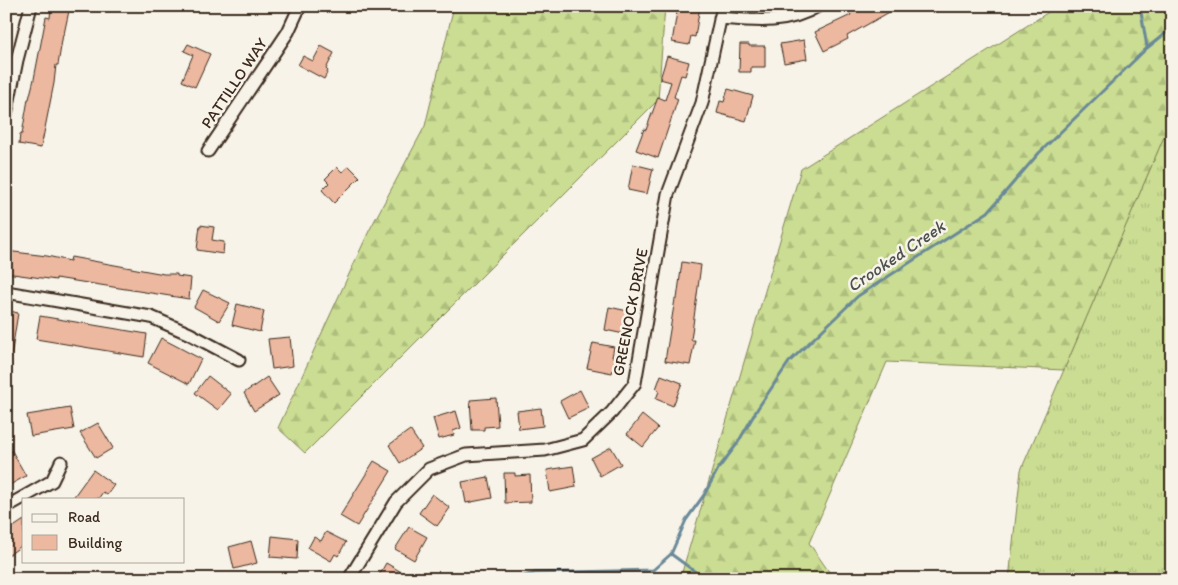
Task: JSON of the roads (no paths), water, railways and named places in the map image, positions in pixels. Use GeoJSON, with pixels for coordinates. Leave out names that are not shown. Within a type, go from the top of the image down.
{"type":"FeatureCollection","features":[{"type":"Feature","properties":{"kind":"street"},"geometry":{"type":"LineString","coordinates":[[6,115],[17,60],[31,6]]}},
{"type":"Feature","properties":{"kind":"street","name":"PATTILLO WAY"},"geometry":{"type":"LineString","coordinates":[[208,151],[288,32],[300,6]]}},
{"type":"Feature","properties":{"kind":"street","name":"GREENOCK DRIVE"},"geometry":{"type":"LineString","coordinates":[[349,579],[396,502],[429,469],[466,455],[544,450],[583,440],[612,412],[635,383],[668,194],[702,103],[723,6]]}},
{"type":"Feature","properties":{"kind":"street"},"geometry":{"type":"LineString","coordinates":[[720,18],[770,22],[807,13],[818,6]]}},
{"type":"Feature","properties":{"kind":"street"},"geometry":{"type":"LineString","coordinates":[[6,292],[151,317],[190,334],[239,360]]}},
{"type":"Feature","properties":{"kind":"street"},"geometry":{"type":"LineString","coordinates":[[23,498],[52,482],[60,462]]}},
{"type":"Feature","properties":{"kind":"street"},"geometry":{"type":"LineString","coordinates":[[6,507],[22,498]]}},
{"type":"Feature","properties":{"kind":"waterway"},"geometry":{"type":"LineString","coordinates":[[1140,6],[1147,47]]}},
{"type":"Feature","properties":{"kind":"waterway","name":"Crooked Creek"},"geometry":{"type":"LineString","coordinates":[[513,579],[535,573],[653,570],[671,554],[686,520],[789,362],[858,296],[988,212],[1039,153],[1147,48],[1172,28]]}},
{"type":"Feature","properties":{"kind":"waterway"},"geometry":{"type":"LineString","coordinates":[[671,554],[705,579]]}}]}
